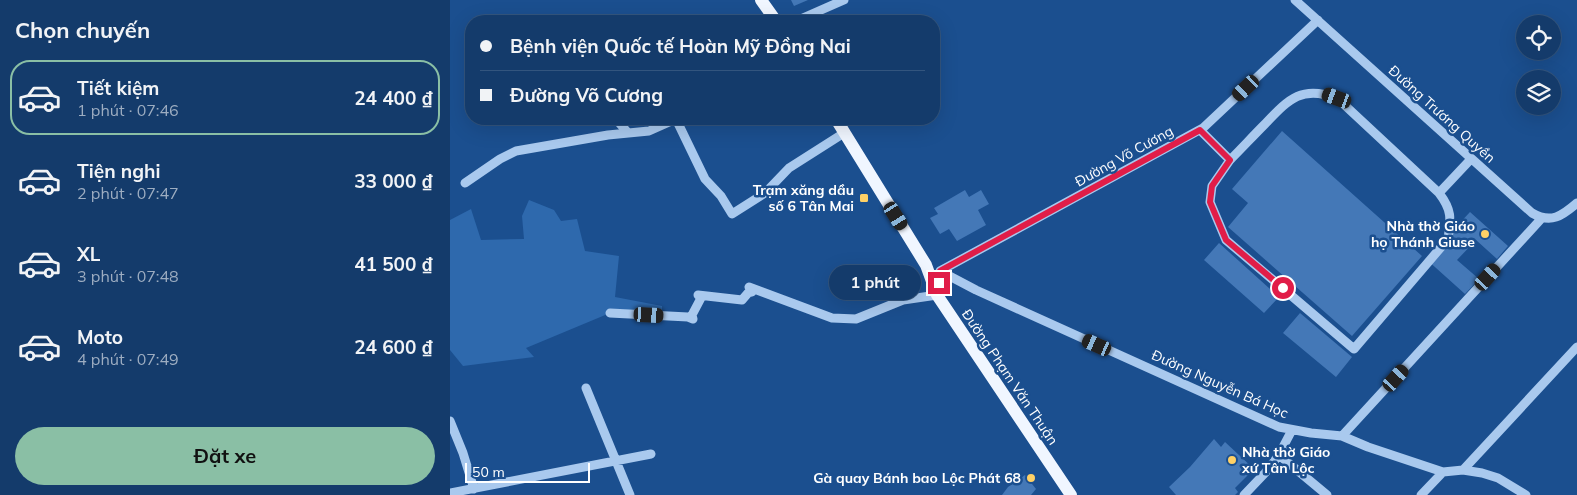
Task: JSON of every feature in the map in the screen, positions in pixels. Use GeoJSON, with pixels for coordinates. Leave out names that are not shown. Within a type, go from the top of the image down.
{"type":"FeatureCollection","features":[{"type":"Feature","properties":{"kind":"main road"},"geometry":{"type":"LineString","coordinates":[[761,0],[772,15]]}},
{"type":"Feature","properties":{"kind":"main road","name":"Đường Phạm Văn Thuận"},"geometry":{"type":"LineString","coordinates":[[840,125],[926,265],[937,295],[1071,495]]}},
{"type":"Feature","properties":{"kind":"street"},"geometry":{"type":"LineString","coordinates":[[810,15],[844,0]]}},
{"type":"Feature","properties":{"kind":"street","name":"Đường Trương Quyền"},"geometry":{"type":"LineString","coordinates":[[1295,0],[1471,159],[1541,219]]}},
{"type":"Feature","properties":{"kind":"street","name":"Đường Võ Cương"},"geometry":{"type":"LineString","coordinates":[[940,271],[1200,130],[1318,20]]}},
{"type":"Feature","properties":{"kind":"street"},"geometry":{"type":"LineString","coordinates":[[1322,92],[1337,98],[1439,193],[1448,205],[1450,212],[1451,220],[1448,239],[1354,349],[1226,240],[1210,202],[1212,186],[1230,160],[1287,101],[1303,94],[1322,92]]}},
{"type":"Feature","properties":{"kind":"street"},"geometry":{"type":"LineString","coordinates":[[621,125],[628,133]]}},
{"type":"Feature","properties":{"kind":"street"},"geometry":{"type":"LineString","coordinates":[[464,183],[500,159],[516,151],[608,134],[649,131],[662,125]]}},
{"type":"Feature","properties":{"kind":"street"},"geometry":{"type":"LineString","coordinates":[[679,125],[705,179],[721,196],[732,214],[765,193],[789,168],[844,132]]}},
{"type":"Feature","properties":{"kind":"street"},"geometry":{"type":"LineString","coordinates":[[1200,130],[1230,160]]}},
{"type":"Feature","properties":{"kind":"street"},"geometry":{"type":"LineString","coordinates":[[1439,193],[1471,159]]}},
{"type":"Feature","properties":{"kind":"street"},"geometry":{"type":"LineString","coordinates":[[1342,436],[1541,219],[1564,214],[1577,204]]}},
{"type":"Feature","properties":{"kind":"street"},"geometry":{"type":"LineString","coordinates":[[610,313],[688,317],[693,319],[692,315],[701,298],[698,295],[742,300],[748,293],[752,292],[749,287],[832,318],[856,319],[903,300],[937,295],[940,271]]}},
{"type":"Feature","properties":{"kind":"street","name":"Đường Nguyễn Bá Học"},"geometry":{"type":"LineString","coordinates":[[940,271],[976,290],[1279,427],[1342,436],[1382,452],[1443,472],[1463,470],[1498,478],[1526,495]]}},
{"type":"Feature","properties":{"kind":"street"},"geometry":{"type":"LineString","coordinates":[[1463,470],[1577,347]]}},
{"type":"Feature","properties":{"kind":"street"},"geometry":{"type":"LineString","coordinates":[[586,388],[630,495]]}},
{"type":"Feature","properties":{"kind":"street"},"geometry":{"type":"LineString","coordinates":[[450,421],[474,489]]}},
{"type":"Feature","properties":{"kind":"street"},"geometry":{"type":"LineString","coordinates":[[1244,495],[1280,452],[1292,430]]}},
{"type":"Feature","properties":{"kind":"street"},"geometry":{"type":"LineString","coordinates":[[1280,452],[1327,495]]}},
{"type":"Feature","properties":{"kind":"street"},"geometry":{"type":"LineString","coordinates":[[450,493],[651,454]]}},
{"type":"Feature","properties":{"kind":"street"},"geometry":{"type":"LineString","coordinates":[[1421,495],[1443,472]]}},
{"type":"Feature","properties":{"kind":"shaded area"},"geometry":{"type":"Polygon","coordinates":[[[529,200],[554,210],[561,221],[577,219],[585,251],[619,256],[615,297],[662,306],[662,314],[610,313],[526,348],[534,357],[463,366],[450,350],[450,220],[471,209],[481,240],[524,239],[522,216],[529,200]]]}},
{"type":"Feature","properties":{"kind":"building"},"geometry":{"type":"Polygon","coordinates":[[[791,0],[808,0],[794,6],[791,0]]]}},
{"type":"Feature","properties":{"kind":"building"},"geometry":{"type":"Polygon","coordinates":[[[1282,131],[1422,256],[1352,336],[1228,227],[1248,203],[1232,189],[1282,131]]]}},
{"type":"Feature","properties":{"kind":"building"},"geometry":{"type":"Polygon","coordinates":[[[965,190],[969,197],[981,190],[989,204],[978,210],[986,225],[957,241],[949,229],[940,234],[930,218],[938,214],[934,208],[965,190]]]}},
{"type":"Feature","properties":{"kind":"building"},"geometry":{"type":"Polygon","coordinates":[[[1470,212],[1508,246],[1497,259],[1476,240],[1457,260],[1479,279],[1465,294],[1426,259],[1470,212]]]}},
{"type":"Feature","properties":{"kind":"building"},"geometry":{"type":"Polygon","coordinates":[[[1219,243],[1279,297],[1264,313],[1204,260],[1219,243]]]}},
{"type":"Feature","properties":{"kind":"building"},"geometry":{"type":"Polygon","coordinates":[[[1300,313],[1352,357],[1336,377],[1283,333],[1300,313]]]}},
{"type":"Feature","properties":{"kind":"building"},"geometry":{"type":"Polygon","coordinates":[[[1214,439],[1221,447],[1225,442],[1254,469],[1235,488],[1238,492],[1235,495],[1176,495],[1169,487],[1190,467],[1214,439]]]}},
{"type":"Feature","properties":{"kind":"building"},"geometry":{"type":"Polygon","coordinates":[[[1025,475],[1036,489],[1031,495],[1002,495],[1008,487],[1025,475]]]}},
{"type":"Feature","properties":{"kind":"place","name":"Trạm xăng dầu số 6 Tân Mai"},"geometry":{"type":"Point","coordinates":[864,198]}},
{"type":"Feature","properties":{"kind":"place","name":"Nhà thờ Giáo họ Thánh Giuse"},"geometry":{"type":"Point","coordinates":[1485,234]}},
{"type":"Feature","properties":{"kind":"place","name":"Nhà thờ Giáo xứ Tân Lộc"},"geometry":{"type":"Point","coordinates":[1232,460]}},
{"type":"Feature","properties":{"kind":"place","name":"Gà quay Bánh bao Lộc Phát 68"},"geometry":{"type":"Point","coordinates":[1031,478]}},
{"type":"Feature","properties":{"kind":"route"},"geometry":{"type":"LineString","coordinates":[[939,283],[940,271],[1200,130],[1230,160],[1212,186],[1210,202],[1226,240],[1283,288]]}}]}
